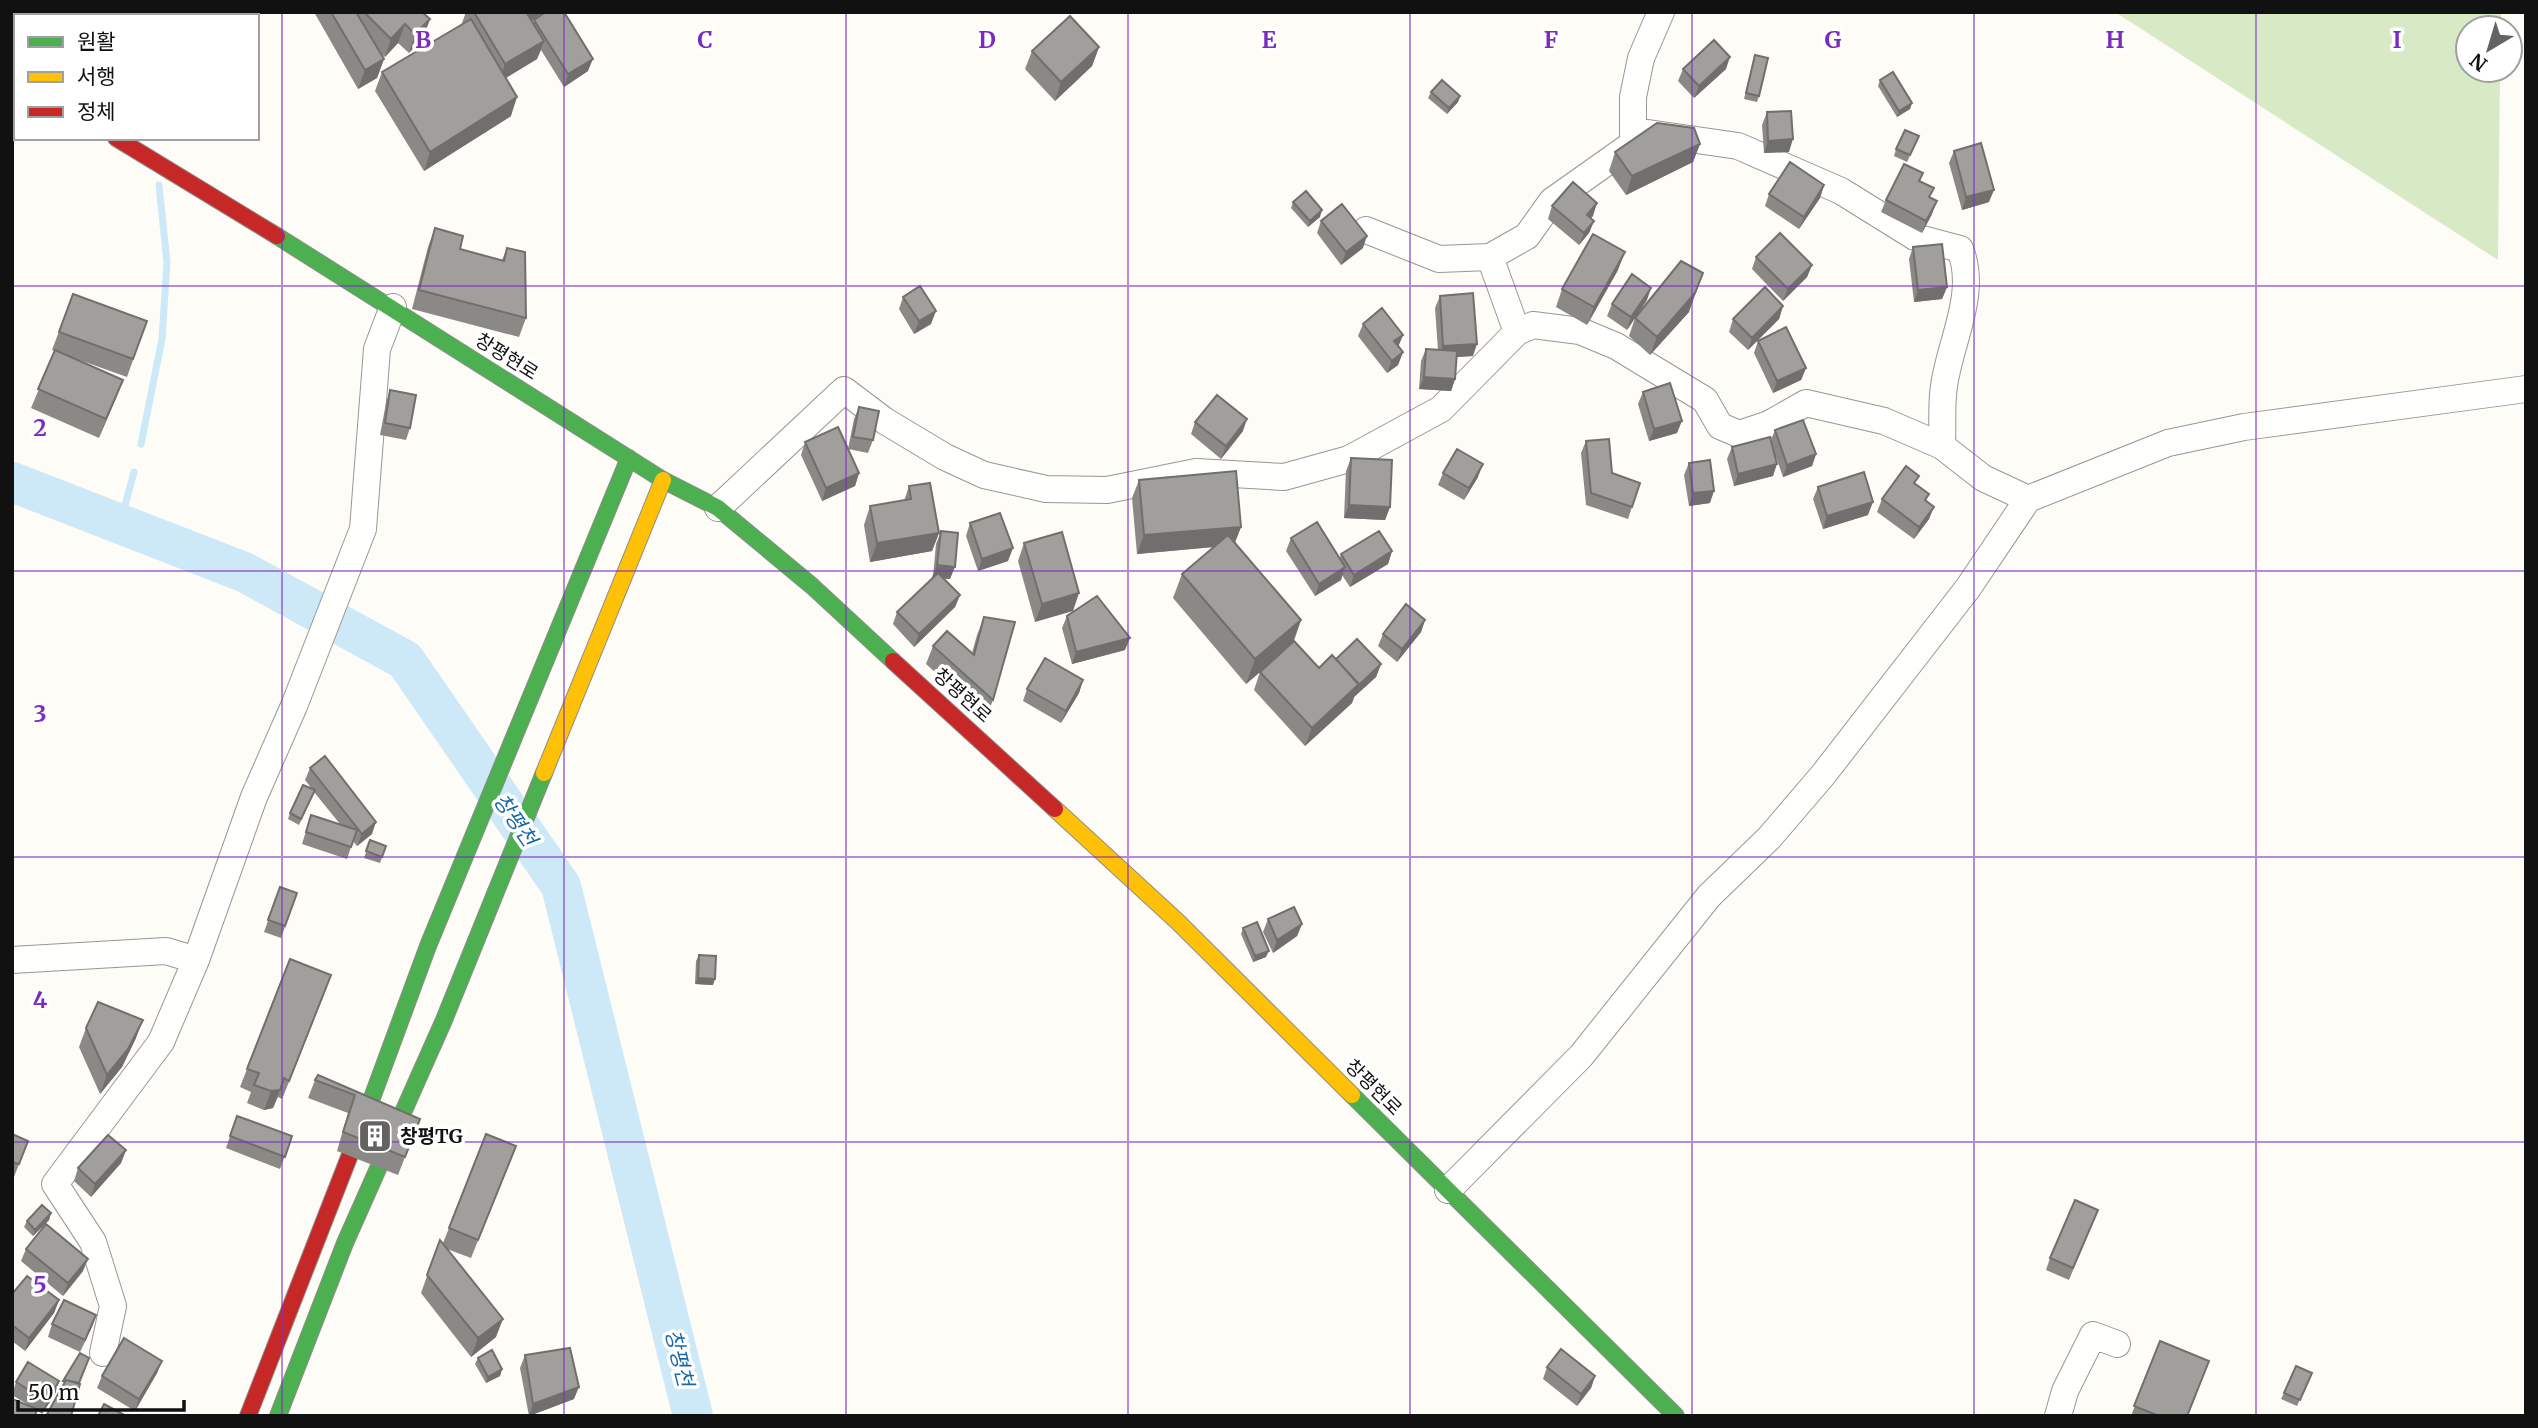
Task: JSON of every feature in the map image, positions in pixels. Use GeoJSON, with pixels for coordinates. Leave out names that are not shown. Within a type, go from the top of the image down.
{"type":"FeatureCollection","features":[{"type":"Feature","properties":{"kind":"main road","name":"창평현로"},"geometry":{"type":"LineString","coordinates":[[123,140],[140,145],[663,480],[718,508],[812,586],[1178,922],[1676,1416]]}},
{"type":"Feature","properties":{"kind":"main road"},"geometry":{"type":"LineString","coordinates":[[248,1416],[322,1232],[428,946],[629,458]]}},
{"type":"Feature","properties":{"kind":"main road"},"geometry":{"type":"LineString","coordinates":[[278,1416],[345,1243],[444,1020],[663,480]]}},
{"type":"Feature","properties":{"kind":"main road"},"geometry":{"type":"LineString","coordinates":[[254,1354],[322,1232]]}},
{"type":"Feature","properties":{"kind":"main road"},"geometry":{"type":"LineString","coordinates":[[301,1402],[345,1243]]}},
{"type":"Feature","properties":{"kind":"street"},"geometry":{"type":"LineString","coordinates":[[1633,143],[1633,96],[1641,58],[1661,12]]}},
{"type":"Feature","properties":{"kind":"street"},"geometry":{"type":"LineString","coordinates":[[1366,230],[1439,258],[1490,257],[1527,236],[1552,201],[1648,133],[1738,146],[1841,191],[1915,237],[1960,249],[1966,265],[1963,304],[1943,387],[1942,446]]}},
{"type":"Feature","properties":{"kind":"street"},"geometry":{"type":"LineString","coordinates":[[1490,257],[1517,331]]}},
{"type":"Feature","properties":{"kind":"street"},"geometry":{"type":"LineString","coordinates":[[103,1353],[113,1306],[93,1242],[55,1184],[161,1042],[196,960],[254,797],[294,706],[363,529],[377,349],[393,307]]}},
{"type":"Feature","properties":{"kind":"street"},"geometry":{"type":"LineString","coordinates":[[718,508],[844,390],[885,421],[945,457],[984,475],[1045,489],[1107,490],[1196,472],[1284,477],[1349,459],[1441,409],[1517,331],[1533,325],[1580,331],[1616,346],[1705,400],[1720,426],[1739,434],[1769,425],[1806,403],[1884,421],[1942,446],[1983,478],[2028,499]]}},
{"type":"Feature","properties":{"kind":"street"},"geometry":{"type":"LineString","coordinates":[[1448,1190],[1581,1056],[1709,896],[1769,838],[1823,775],[1968,588],[2028,499],[2168,443],[2231,429],[2388,405],[2526,389]]}},
{"type":"Feature","properties":{"kind":"street"},"geometry":{"type":"LineString","coordinates":[[12,960],[166,951],[196,960]]}},
{"type":"Feature","properties":{"kind":"street"},"geometry":{"type":"LineString","coordinates":[[2058,1416],[2065,1391],[2093,1335],[2117,1344]]}},
{"type":"Feature","properties":{"kind":"green space"},"geometry":{"type":"Polygon","coordinates":[[[2115,12],[2501,12],[2454,14],[2454,84],[2500,84],[2498,260],[2115,12]]]}},
{"type":"Feature","properties":{"kind":"building"},"geometry":{"type":"Polygon","coordinates":[[[331,12],[356,12],[384,59],[365,70],[331,12]]]}},
{"type":"Feature","properties":{"kind":"building"},"geometry":{"type":"Polygon","coordinates":[[[364,12],[422,12],[430,19],[415,34],[405,24],[391,39],[364,12]]]}},
{"type":"Feature","properties":{"kind":"building"},"geometry":{"type":"Polygon","coordinates":[[[474,12],[526,12],[544,41],[505,64],[474,12]]]}},
{"type":"Feature","properties":{"kind":"building"},"geometry":{"type":"Polygon","coordinates":[[[546,12],[564,12],[593,59],[568,74],[534,20],[546,12]]]}},
{"type":"Feature","properties":{"kind":"building"},"geometry":{"type":"Polygon","coordinates":[[[1070,16],[1099,47],[1061,82],[1032,51],[1070,16]]]}},
{"type":"Feature","properties":{"kind":"building"},"geometry":{"type":"Polygon","coordinates":[[[471,19],[517,97],[430,152],[382,72],[471,19]]]}},
{"type":"Feature","properties":{"kind":"building"},"geometry":{"type":"Polygon","coordinates":[[[1714,40],[1730,57],[1699,86],[1683,69],[1714,40]]]}},
{"type":"Feature","properties":{"kind":"building"},"geometry":{"type":"Polygon","coordinates":[[[1755,55],[1768,58],[1759,96],[1746,93],[1755,55]]]}},
{"type":"Feature","properties":{"kind":"building"},"geometry":{"type":"Polygon","coordinates":[[[1893,72],[1912,103],[1899,111],[1880,80],[1893,72]]]}},
{"type":"Feature","properties":{"kind":"building"},"geometry":{"type":"Polygon","coordinates":[[[1442,80],[1460,96],[1449,108],[1431,92],[1442,80]]]}},
{"type":"Feature","properties":{"kind":"building"},"geometry":{"type":"Polygon","coordinates":[[[1791,111],[1793,139],[1768,141],[1767,112],[1791,111]]]}},
{"type":"Feature","properties":{"kind":"building"},"geometry":{"type":"Polygon","coordinates":[[[1657,123],[1694,128],[1700,144],[1632,176],[1615,152],[1657,123]]]}},
{"type":"Feature","properties":{"kind":"building"},"geometry":{"type":"Polygon","coordinates":[[[1905,130],[1919,136],[1910,155],[1896,149],[1905,130]]]}},
{"type":"Feature","properties":{"kind":"building"},"geometry":{"type":"Polygon","coordinates":[[[1981,143],[1994,190],[1966,197],[1954,151],[1981,143]]]}},
{"type":"Feature","properties":{"kind":"building"},"geometry":{"type":"Polygon","coordinates":[[[1790,162],[1824,185],[1804,217],[1769,194],[1790,162]]]}},
{"type":"Feature","properties":{"kind":"building"},"geometry":{"type":"Polygon","coordinates":[[[1904,164],[1923,173],[1919,181],[1934,188],[1929,197],[1937,201],[1926,221],[1886,200],[1904,164]]]}},
{"type":"Feature","properties":{"kind":"building"},"geometry":{"type":"Polygon","coordinates":[[[1573,182],[1597,203],[1587,215],[1594,221],[1584,233],[1552,206],[1573,182]]]}},
{"type":"Feature","properties":{"kind":"building"},"geometry":{"type":"Polygon","coordinates":[[[1306,191],[1322,210],[1310,221],[1293,202],[1306,191]]]}},
{"type":"Feature","properties":{"kind":"building"},"geometry":{"type":"Polygon","coordinates":[[[1342,204],[1367,236],[1346,252],[1321,221],[1342,204]]]}},
{"type":"Feature","properties":{"kind":"building"},"geometry":{"type":"Polygon","coordinates":[[[435,228],[463,236],[460,249],[504,261],[507,248],[525,252],[526,318],[419,290],[435,228]]]}},
{"type":"Feature","properties":{"kind":"building"},"geometry":{"type":"Polygon","coordinates":[[[1780,233],[1812,265],[1788,289],[1756,257],[1780,233]]]}},
{"type":"Feature","properties":{"kind":"building"},"geometry":{"type":"Polygon","coordinates":[[[1593,234],[1625,252],[1594,307],[1562,289],[1593,234]]]}},
{"type":"Feature","properties":{"kind":"building"},"geometry":{"type":"Polygon","coordinates":[[[1942,244],[1947,287],[1918,290],[1913,247],[1942,244]]]}},
{"type":"Feature","properties":{"kind":"building"},"geometry":{"type":"Polygon","coordinates":[[[1681,261],[1703,273],[1695,293],[1657,337],[1635,318],[1681,261]]]}},
{"type":"Feature","properties":{"kind":"building"},"geometry":{"type":"Polygon","coordinates":[[[1632,274],[1651,288],[1631,317],[1612,304],[1632,274]]]}},
{"type":"Feature","properties":{"kind":"building"},"geometry":{"type":"Polygon","coordinates":[[[920,286],[936,311],[919,321],[903,297],[920,286]]]}},
{"type":"Feature","properties":{"kind":"building"},"geometry":{"type":"Polygon","coordinates":[[[1765,287],[1783,306],[1752,338],[1733,319],[1765,287]]]}},
{"type":"Feature","properties":{"kind":"building"},"geometry":{"type":"Polygon","coordinates":[[[1473,293],[1477,344],[1443,346],[1440,296],[1473,293]]]}},
{"type":"Feature","properties":{"kind":"building"},"geometry":{"type":"Polygon","coordinates":[[[73,294],[147,321],[133,359],[59,332],[73,294]]]}},
{"type":"Feature","properties":{"kind":"building"},"geometry":{"type":"Polygon","coordinates":[[[1382,308],[1403,335],[1394,341],[1403,352],[1392,361],[1363,324],[1382,308]]]}},
{"type":"Feature","properties":{"kind":"building"},"geometry":{"type":"Polygon","coordinates":[[[1786,327],[1806,368],[1777,381],[1758,341],[1786,327]]]}},
{"type":"Feature","properties":{"kind":"building"},"geometry":{"type":"Polygon","coordinates":[[[1426,349],[1457,351],[1455,379],[1424,377],[1426,349]]]}},
{"type":"Feature","properties":{"kind":"building"},"geometry":{"type":"Polygon","coordinates":[[[55,350],[123,380],[106,419],[38,389],[55,350]]]}},
{"type":"Feature","properties":{"kind":"building"},"geometry":{"type":"Polygon","coordinates":[[[1670,383],[1682,421],[1654,429],[1643,392],[1670,383]]]}},
{"type":"Feature","properties":{"kind":"building"},"geometry":{"type":"Polygon","coordinates":[[[390,390],[416,395],[410,428],[385,423],[390,390]]]}},
{"type":"Feature","properties":{"kind":"building"},"geometry":{"type":"Polygon","coordinates":[[[1217,395],[1247,419],[1226,446],[1195,422],[1217,395]]]}},
{"type":"Feature","properties":{"kind":"building"},"geometry":{"type":"Polygon","coordinates":[[[859,407],[879,411],[873,440],[853,437],[859,407]]]}},
{"type":"Feature","properties":{"kind":"building"},"geometry":{"type":"Polygon","coordinates":[[[1803,420],[1816,454],[1787,465],[1775,430],[1803,420]]]}},
{"type":"Feature","properties":{"kind":"building"},"geometry":{"type":"Polygon","coordinates":[[[838,427],[859,473],[826,488],[805,442],[838,427]]]}},
{"type":"Feature","properties":{"kind":"building"},"geometry":{"type":"Polygon","coordinates":[[[1770,437],[1777,464],[1738,474],[1732,447],[1770,437]]]}},
{"type":"Feature","properties":{"kind":"building"},"geometry":{"type":"Polygon","coordinates":[[[1609,439],[1612,473],[1640,483],[1632,507],[1591,493],[1586,441],[1609,439]]]}},
{"type":"Feature","properties":{"kind":"building"},"geometry":{"type":"Polygon","coordinates":[[[1457,449],[1483,464],[1469,488],[1443,473],[1457,449]]]}},
{"type":"Feature","properties":{"kind":"building"},"geometry":{"type":"Polygon","coordinates":[[[1351,458],[1392,460],[1390,507],[1349,505],[1351,458]]]}},
{"type":"Feature","properties":{"kind":"building"},"geometry":{"type":"Polygon","coordinates":[[[1710,460],[1714,491],[1693,493],[1689,463],[1710,460]]]}},
{"type":"Feature","properties":{"kind":"building"},"geometry":{"type":"Polygon","coordinates":[[[1906,466],[1919,476],[1914,483],[1929,494],[1925,500],[1934,507],[1919,527],[1882,499],[1906,466]]]}},
{"type":"Feature","properties":{"kind":"building"},"geometry":{"type":"Polygon","coordinates":[[[1236,471],[1241,527],[1144,535],[1139,480],[1236,471]]]}},
{"type":"Feature","properties":{"kind":"building"},"geometry":{"type":"Polygon","coordinates":[[[1864,472],[1873,502],[1827,516],[1818,487],[1864,472]]]}},
{"type":"Feature","properties":{"kind":"building"},"geometry":{"type":"Polygon","coordinates":[[[930,483],[939,533],[877,543],[870,506],[911,499],[909,486],[930,483]]]}},
{"type":"Feature","properties":{"kind":"building"},"geometry":{"type":"Polygon","coordinates":[[[1000,513],[1013,548],[982,559],[970,523],[1000,513]]]}},
{"type":"Feature","properties":{"kind":"building"},"geometry":{"type":"Polygon","coordinates":[[[1317,522],[1345,567],[1319,584],[1291,538],[1317,522]]]}},
{"type":"Feature","properties":{"kind":"building"},"geometry":{"type":"Polygon","coordinates":[[[941,531],[958,533],[955,567],[937,565],[941,531]]]}},
{"type":"Feature","properties":{"kind":"building"},"geometry":{"type":"Polygon","coordinates":[[[1379,531],[1392,551],[1354,575],[1341,554],[1379,531]]]}},
{"type":"Feature","properties":{"kind":"building"},"geometry":{"type":"Polygon","coordinates":[[[1062,532],[1079,593],[1042,604],[1024,543],[1062,532]]]}},
{"type":"Feature","properties":{"kind":"building"},"geometry":{"type":"Polygon","coordinates":[[[1228,535],[1301,620],[1255,659],[1182,574],[1228,535]]]}},
{"type":"Feature","properties":{"kind":"building"},"geometry":{"type":"Polygon","coordinates":[[[938,573],[960,595],[919,634],[897,612],[938,573]]]}},
{"type":"Feature","properties":{"kind":"building"},"geometry":{"type":"Polygon","coordinates":[[[1097,596],[1130,638],[1076,652],[1067,616],[1097,596]]]}},
{"type":"Feature","properties":{"kind":"building"},"geometry":{"type":"Polygon","coordinates":[[[1406,604],[1425,620],[1402,649],[1383,634],[1406,604]]]}},
{"type":"Feature","properties":{"kind":"building"},"geometry":{"type":"Polygon","coordinates":[[[984,617],[1015,622],[993,700],[933,646],[947,631],[974,655],[984,617]]]}},
{"type":"Feature","properties":{"kind":"building"},"geometry":{"type":"Polygon","coordinates":[[[1357,639],[1381,664],[1359,685],[1336,659],[1357,639]]]}},
{"type":"Feature","properties":{"kind":"building"},"geometry":{"type":"Polygon","coordinates":[[[1294,641],[1319,668],[1332,655],[1359,684],[1312,728],[1260,672],[1294,641]]]}},
{"type":"Feature","properties":{"kind":"building"},"geometry":{"type":"Polygon","coordinates":[[[1045,658],[1083,680],[1066,711],[1027,689],[1045,658]]]}},
{"type":"Feature","properties":{"kind":"building"},"geometry":{"type":"Polygon","coordinates":[[[325,756],[376,822],[362,834],[310,768],[325,756]]]}},
{"type":"Feature","properties":{"kind":"building"},"geometry":{"type":"Polygon","coordinates":[[[303,785],[315,790],[301,819],[290,813],[303,785]]]}},
{"type":"Feature","properties":{"kind":"building"},"geometry":{"type":"Polygon","coordinates":[[[311,815],[357,830],[351,847],[306,832],[311,815]]]}},
{"type":"Feature","properties":{"kind":"building"},"geometry":{"type":"Polygon","coordinates":[[[370,840],[386,846],[382,857],[366,851],[370,840]]]}},
{"type":"Feature","properties":{"kind":"building"},"geometry":{"type":"Polygon","coordinates":[[[280,887],[297,893],[285,926],[268,920],[280,887]]]}},
{"type":"Feature","properties":{"kind":"building"},"geometry":{"type":"Polygon","coordinates":[[[1294,907],[1302,924],[1277,940],[1268,919],[1294,907]]]}},
{"type":"Feature","properties":{"kind":"building"},"geometry":{"type":"Polygon","coordinates":[[[1257,922],[1269,951],[1255,956],[1243,928],[1257,922]]]}},
{"type":"Feature","properties":{"kind":"building"},"geometry":{"type":"Polygon","coordinates":[[[699,955],[716,956],[715,979],[698,978],[699,955]]]}},
{"type":"Feature","properties":{"kind":"building"},"geometry":{"type":"Polygon","coordinates":[[[290,959],[331,975],[289,1081],[284,1078],[280,1090],[271,1091],[254,1085],[259,1073],[247,1069],[290,959]]]}},
{"type":"Feature","properties":{"kind":"building"},"geometry":{"type":"Polygon","coordinates":[[[98,1002],[143,1020],[128,1049],[107,1075],[86,1028],[98,1002]]]}},
{"type":"Feature","properties":{"kind":"building"},"geometry":{"type":"Polygon","coordinates":[[[318,1075],[420,1119],[405,1157],[343,1132],[355,1095],[315,1080],[318,1075]]]}},
{"type":"Feature","properties":{"kind":"building"},"geometry":{"type":"Polygon","coordinates":[[[237,1116],[292,1136],[285,1157],[230,1136],[237,1116]]]}},
{"type":"Feature","properties":{"kind":"building"},"geometry":{"type":"Polygon","coordinates":[[[12,1134],[28,1141],[19,1164],[12,1162],[12,1134]]]}},
{"type":"Feature","properties":{"kind":"building"},"geometry":{"type":"Polygon","coordinates":[[[486,1134],[516,1146],[478,1240],[449,1228],[486,1134]]]}},
{"type":"Feature","properties":{"kind":"building"},"geometry":{"type":"Polygon","coordinates":[[[108,1135],[126,1150],[95,1184],[78,1168],[108,1135]]]}},
{"type":"Feature","properties":{"kind":"building"},"geometry":{"type":"Polygon","coordinates":[[[2075,1200],[2098,1210],[2073,1268],[2050,1258],[2075,1200]]]}},
{"type":"Feature","properties":{"kind":"building"},"geometry":{"type":"Polygon","coordinates":[[[42,1205],[51,1213],[35,1230],[27,1221],[42,1205]]]}},
{"type":"Feature","properties":{"kind":"building"},"geometry":{"type":"Polygon","coordinates":[[[46,1224],[88,1259],[68,1283],[26,1249],[46,1224]]]}},
{"type":"Feature","properties":{"kind":"building"},"geometry":{"type":"Polygon","coordinates":[[[440,1240],[503,1319],[478,1338],[427,1275],[440,1240]]]}},
{"type":"Feature","properties":{"kind":"building"},"geometry":{"type":"Polygon","coordinates":[[[27,1276],[59,1300],[29,1338],[12,1325],[12,1294],[27,1276]]]}},
{"type":"Feature","properties":{"kind":"building"},"geometry":{"type":"Polygon","coordinates":[[[64,1300],[96,1315],[85,1340],[52,1324],[64,1300]]]}},
{"type":"Feature","properties":{"kind":"building"},"geometry":{"type":"Polygon","coordinates":[[[124,1338],[162,1361],[139,1399],[102,1376],[124,1338]]]}},
{"type":"Feature","properties":{"kind":"building"},"geometry":{"type":"Polygon","coordinates":[[[2160,1341],[2209,1361],[2187,1416],[2159,1416],[2134,1406],[2160,1341]]]}},
{"type":"Feature","properties":{"kind":"building"},"geometry":{"type":"Polygon","coordinates":[[[570,1348],[579,1387],[533,1404],[525,1355],[570,1348]]]}},
{"type":"Feature","properties":{"kind":"building"},"geometry":{"type":"Polygon","coordinates":[[[1561,1349],[1595,1376],[1581,1394],[1547,1367],[1561,1349]]]}},
{"type":"Feature","properties":{"kind":"building"},"geometry":{"type":"Polygon","coordinates":[[[492,1350],[502,1369],[488,1377],[478,1358],[492,1350]]]}},
{"type":"Feature","properties":{"kind":"building"},"geometry":{"type":"Polygon","coordinates":[[[80,1353],[89,1358],[79,1383],[63,1381],[80,1353]]]}},
{"type":"Feature","properties":{"kind":"building"},"geometry":{"type":"Polygon","coordinates":[[[28,1362],[59,1381],[47,1401],[16,1382],[28,1362]]]}},
{"type":"Feature","properties":{"kind":"building"},"geometry":{"type":"Polygon","coordinates":[[[2296,1366],[2312,1373],[2300,1400],[2284,1393],[2296,1366]]]}},
{"type":"Feature","properties":{"kind":"building"},"geometry":{"type":"Polygon","coordinates":[[[66,1380],[80,1384],[71,1416],[46,1416],[66,1380]]]}},
{"type":"Feature","properties":{"kind":"building"},"geometry":{"type":"Polygon","coordinates":[[[12,1399],[37,1409],[35,1416],[12,1414],[12,1399]]]}},
{"type":"Feature","properties":{"kind":"building"},"geometry":{"type":"Polygon","coordinates":[[[104,1404],[126,1416],[98,1416],[104,1404]]]}},
{"type":"Feature","properties":{"kind":"waterway"},"geometry":{"type":"LineString","coordinates":[[141,444],[162,339],[167,262],[159,185]]}},
{"type":"Feature","properties":{"kind":"waterway"},"geometry":{"type":"LineString","coordinates":[[120,524],[134,472]]}},
{"type":"Feature","properties":{"kind":"waterway","name":"창평천"},"geometry":{"type":"LineString","coordinates":[[12,482],[244,572],[405,660],[561,886],[693,1416]]}},
{"type":"Feature","properties":{"kind":"traffic: fast"},"geometry":{"type":"LineString","coordinates":[[277,236],[663,480],[718,508],[812,586],[893,661]]}},
{"type":"Feature","properties":{"kind":"traffic: fast"},"geometry":{"type":"LineString","coordinates":[[369,1106],[428,946],[629,458]]}},
{"type":"Feature","properties":{"kind":"traffic: fast"},"geometry":{"type":"LineString","coordinates":[[278,1416],[345,1243],[444,1020],[544,773]]}},
{"type":"Feature","properties":{"kind":"traffic: fast"},"geometry":{"type":"LineString","coordinates":[[1352,1095],[1676,1416]]}},
{"type":"Feature","properties":{"kind":"traffic: slow"},"geometry":{"type":"LineString","coordinates":[[544,773],[663,480]]}},
{"type":"Feature","properties":{"kind":"traffic: slow"},"geometry":{"type":"LineString","coordinates":[[1055,809],[1178,922],[1352,1095]]}},
{"type":"Feature","properties":{"kind":"traffic: jam"},"geometry":{"type":"LineString","coordinates":[[119,140],[277,236]]}},
{"type":"Feature","properties":{"kind":"traffic: jam"},"geometry":{"type":"LineString","coordinates":[[893,661],[1055,809]]}},
{"type":"Feature","properties":{"kind":"traffic: jam"},"geometry":{"type":"LineString","coordinates":[[248,1416],[369,1106]]}},
{"type":"Feature","properties":{"kind":"place","name":"창평TG"},"geometry":{"type":"Point","coordinates":[375,1136]}}]}
